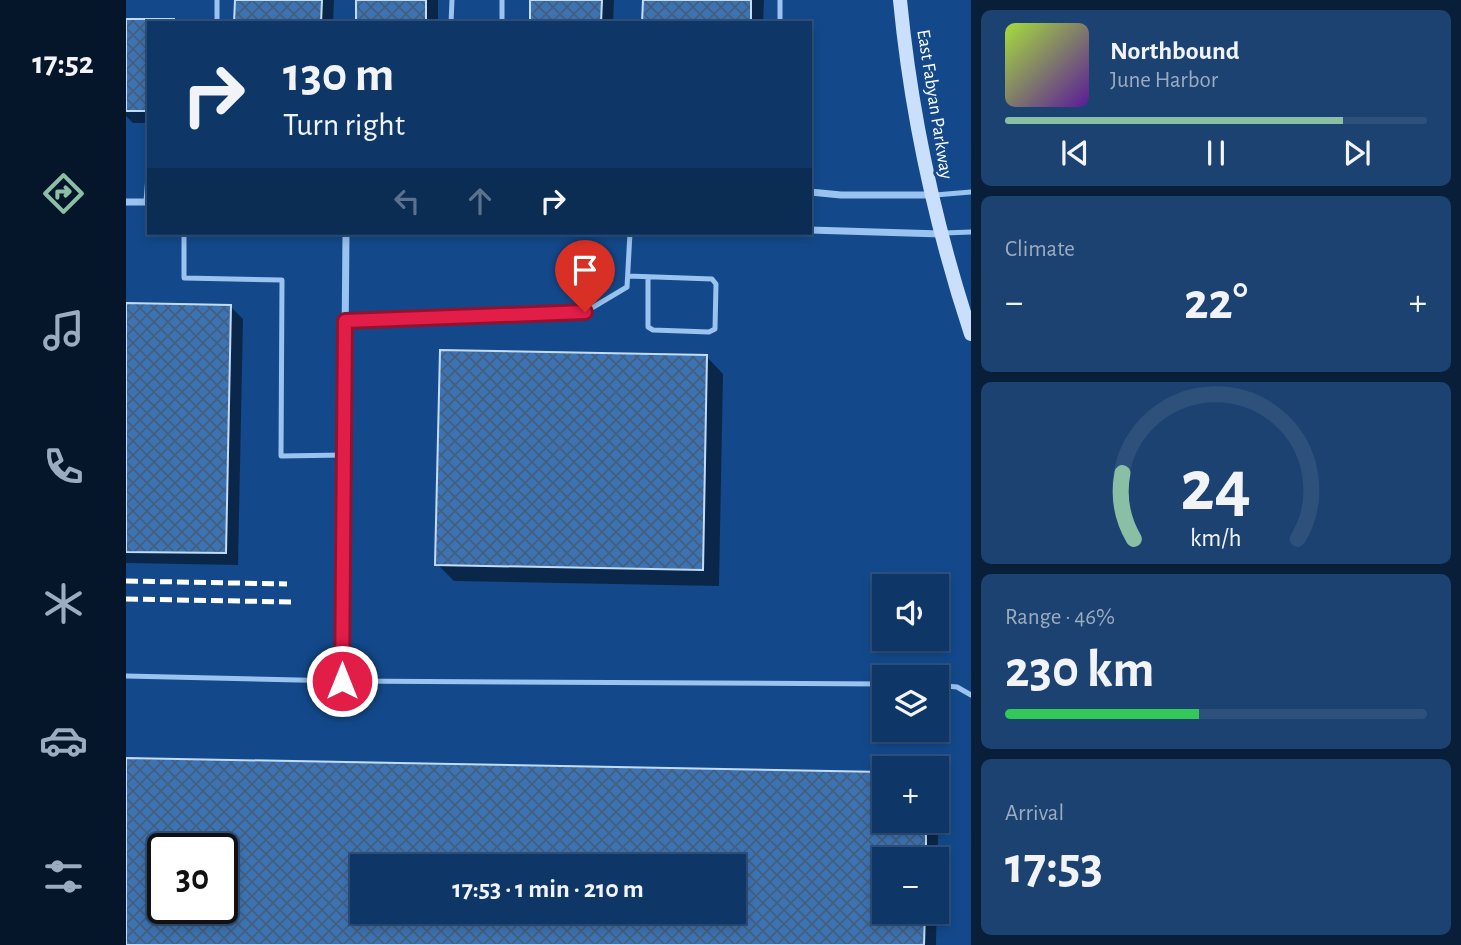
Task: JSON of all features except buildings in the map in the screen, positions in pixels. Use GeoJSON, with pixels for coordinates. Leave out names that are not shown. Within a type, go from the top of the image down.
{"type":"FeatureCollection","features":[{"type":"Feature","properties":{"kind":"main road","name":"East Fabyan Parkway"},"geometry":{"type":"LineString","coordinates":[[900,0],[906,56],[932,195],[971,334]]}},
{"type":"Feature","properties":{"kind":"street"},"geometry":{"type":"LineString","coordinates":[[812,192],[841,195],[932,195]]}},
{"type":"Feature","properties":{"kind":"street"},"geometry":{"type":"LineString","coordinates":[[126,202],[147,202]]}},
{"type":"Feature","properties":{"kind":"street"},"geometry":{"type":"LineString","coordinates":[[812,230],[941,234]]}},
{"type":"Feature","properties":{"kind":"street"},"geometry":{"type":"LineString","coordinates":[[342,681],[346,235]]}},
{"type":"Feature","properties":{"kind":"lane"},"geometry":{"type":"LineString","coordinates":[[217,0],[217,21]]}},
{"type":"Feature","properties":{"kind":"lane"},"geometry":{"type":"LineString","coordinates":[[452,0],[452,21]]}},
{"type":"Feature","properties":{"kind":"lane"},"geometry":{"type":"LineString","coordinates":[[502,0],[502,21]]}},
{"type":"Feature","properties":{"kind":"lane"},"geometry":{"type":"LineString","coordinates":[[780,0],[780,21]]}},
{"type":"Feature","properties":{"kind":"lane"},"geometry":{"type":"LineString","coordinates":[[932,195],[971,192]]}},
{"type":"Feature","properties":{"kind":"lane"},"geometry":{"type":"LineString","coordinates":[[941,234],[971,232]]}},
{"type":"Feature","properties":{"kind":"lane"},"geometry":{"type":"LineString","coordinates":[[184,235],[184,278],[282,280],[281,456],[344,455]]}},
{"type":"Feature","properties":{"kind":"lane"},"geometry":{"type":"LineString","coordinates":[[345,321],[585,312],[627,287],[630,235]]}},
{"type":"Feature","properties":{"kind":"lane"},"geometry":{"type":"LineString","coordinates":[[628,276],[712,279],[716,284],[715,329],[709,332],[653,330],[648,327],[648,277]]}},
{"type":"Feature","properties":{"kind":"lane"},"geometry":{"type":"LineString","coordinates":[[126,676],[342,681],[872,684]]}},
{"type":"Feature","properties":{"kind":"lane"},"geometry":{"type":"LineString","coordinates":[[949,686],[957,687],[971,695]]}},
{"type":"Feature","properties":{"kind":"railway"},"geometry":{"type":"LineString","coordinates":[[126,581],[287,584]]}},
{"type":"Feature","properties":{"kind":"railway"},"geometry":{"type":"LineString","coordinates":[[126,599],[292,602]]}},
{"type":"Feature","properties":{"kind":"route"},"geometry":{"type":"LineString","coordinates":[[342,681],[345,321],[585,312]]}}]}
